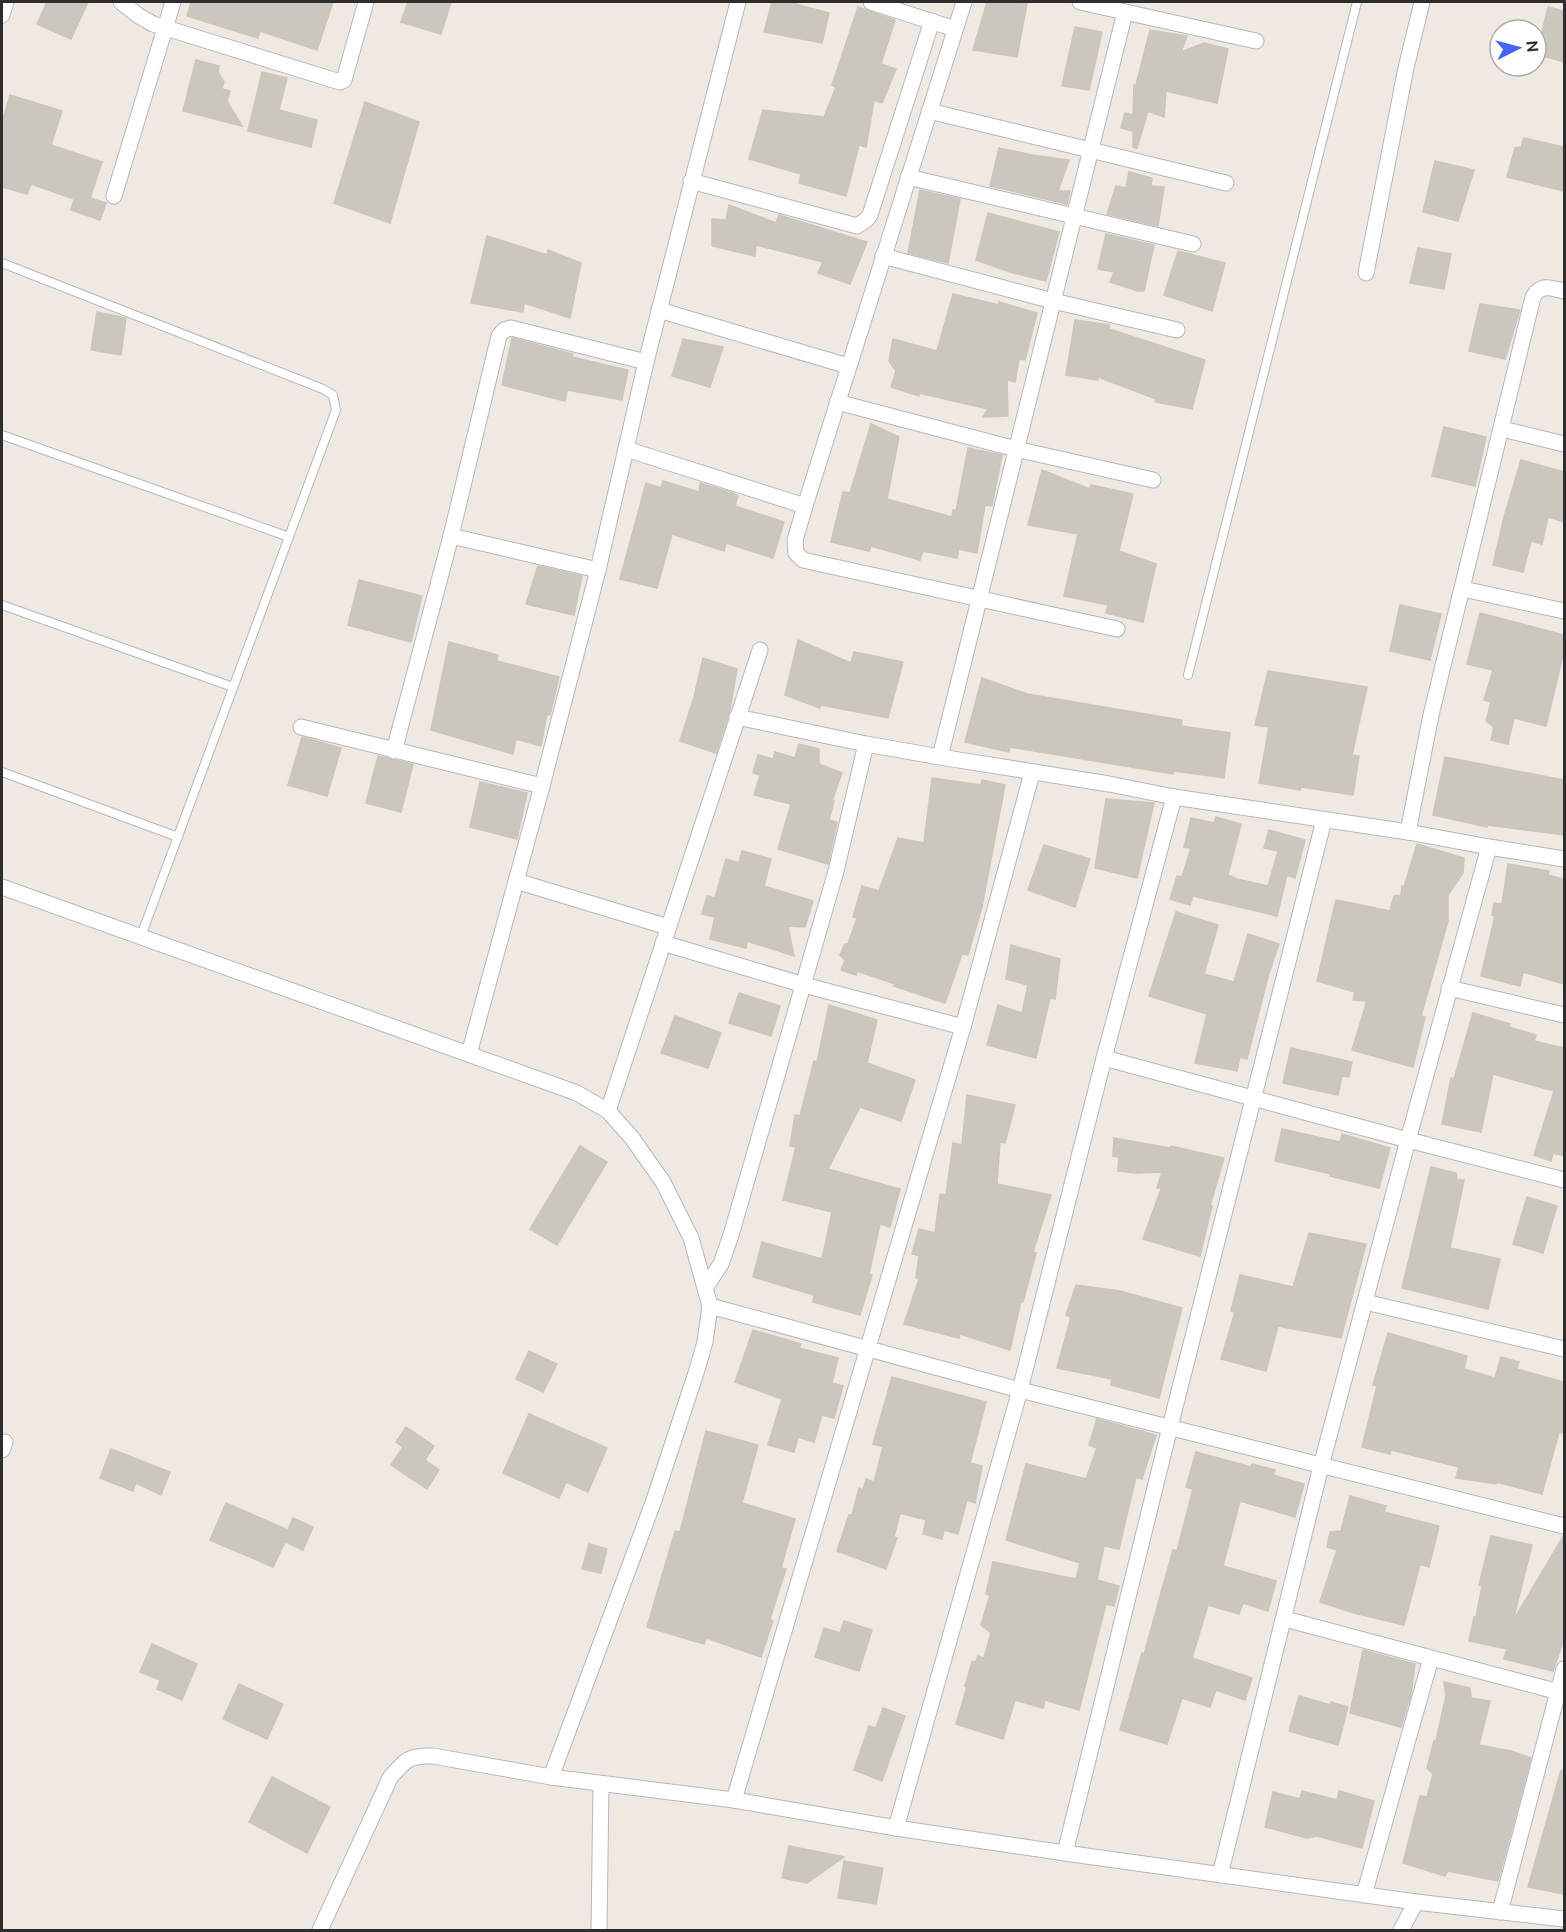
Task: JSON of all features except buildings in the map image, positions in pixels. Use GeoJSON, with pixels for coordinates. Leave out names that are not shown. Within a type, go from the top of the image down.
{"type":"FeatureCollection","features":[{"type":"Feature","properties":{"kind":"street"},"geometry":{"type":"LineString","coordinates":[[2,15],[6,2]]}},
{"type":"Feature","properties":{"kind":"street"},"geometry":{"type":"LineString","coordinates":[[121,2],[145,20],[166,28],[340,82],[344,80],[366,2]]}},
{"type":"Feature","properties":{"kind":"street"},"geometry":{"type":"LineString","coordinates":[[114,196],[173,2]]}},
{"type":"Feature","properties":{"kind":"street"},"geometry":{"type":"LineString","coordinates":[[469,1054],[598,570],[646,362],[738,2]]}},
{"type":"Feature","properties":{"kind":"street"},"geometry":{"type":"LineString","coordinates":[[871,2],[956,29]]}},
{"type":"Feature","properties":{"kind":"street"},"geometry":{"type":"LineString","coordinates":[[964,2],[805,506],[795,540],[796,553],[803,560],[1117,629]]}},
{"type":"Feature","properties":{"kind":"street"},"geometry":{"type":"LineString","coordinates":[[1080,2],[1256,41]]}},
{"type":"Feature","properties":{"kind":"street"},"geometry":{"type":"LineString","coordinates":[[1366,273],[1406,68],[1422,2]]}},
{"type":"Feature","properties":{"kind":"street"},"geometry":{"type":"LineString","coordinates":[[940,757],[1125,12]]}},
{"type":"Feature","properties":{"kind":"street"},"geometry":{"type":"LineString","coordinates":[[691,181],[857,226],[870,215],[932,21]]}},
{"type":"Feature","properties":{"kind":"street"},"geometry":{"type":"LineString","coordinates":[[930,111],[1226,183]]}},
{"type":"Feature","properties":{"kind":"street"},"geometry":{"type":"LineString","coordinates":[[908,177],[1193,244]]}},
{"type":"Feature","properties":{"kind":"street"},"geometry":{"type":"LineString","coordinates":[[883,256],[1053,301],[1177,330]]}},
{"type":"Feature","properties":{"kind":"street"},"geometry":{"type":"LineString","coordinates":[[1408,832],[1431,715],[1533,297],[1540,288],[1549,287],[1564,291]]}},
{"type":"Feature","properties":{"kind":"street"},"geometry":{"type":"LineString","coordinates":[[659,310],[848,366]]}},
{"type":"Feature","properties":{"kind":"street"},"geometry":{"type":"LineString","coordinates":[[393,751],[450,536],[499,336],[504,330],[512,328],[646,362]]}},
{"type":"Feature","properties":{"kind":"street"},"geometry":{"type":"LineString","coordinates":[[837,402],[1016,449],[1153,480]]}},
{"type":"Feature","properties":{"kind":"street"},"geometry":{"type":"LineString","coordinates":[[1502,429],[1564,444]]}},
{"type":"Feature","properties":{"kind":"street"},"geometry":{"type":"LineString","coordinates":[[626,449],[805,506]]}},
{"type":"Feature","properties":{"kind":"street"},"geometry":{"type":"LineString","coordinates":[[450,536],[598,570]]}},
{"type":"Feature","properties":{"kind":"street"},"geometry":{"type":"LineString","coordinates":[[1463,590],[1564,611]]}},
{"type":"Feature","properties":{"kind":"street"},"geometry":{"type":"LineString","coordinates":[[608,1111],[760,650]]}},
{"type":"Feature","properties":{"kind":"street"},"geometry":{"type":"LineString","coordinates":[[737,717],[940,757],[1564,859]]}},
{"type":"Feature","properties":{"kind":"street"},"geometry":{"type":"LineString","coordinates":[[301,727],[542,786]]}},
{"type":"Feature","properties":{"kind":"street"},"geometry":{"type":"LineString","coordinates":[[705,1288],[721,1264],[731,1235],[836,871],[866,744]]}},
{"type":"Feature","properties":{"kind":"street"},"geometry":{"type":"LineString","coordinates":[[734,1800],[963,1027],[1032,772]]}},
{"type":"Feature","properties":{"kind":"street"},"geometry":{"type":"LineString","coordinates":[[896,1828],[1020,1390],[1104,1058],[1174,797]]}},
{"type":"Feature","properties":{"kind":"street"},"geometry":{"type":"LineString","coordinates":[[1065,1852],[1324,820]]}},
{"type":"Feature","properties":{"kind":"street"},"geometry":{"type":"LineString","coordinates":[[1220,1875],[1321,1466],[1489,847]]}},
{"type":"Feature","properties":{"kind":"street"},"geometry":{"type":"LineString","coordinates":[[516,881],[668,927]]}},
{"type":"Feature","properties":{"kind":"street"},"geometry":{"type":"LineString","coordinates":[[2,887],[577,1093],[608,1111],[632,1138],[663,1182],[691,1238],[710,1306],[705,1342],[653,1503],[551,1777]]}},
{"type":"Feature","properties":{"kind":"street"},"geometry":{"type":"LineString","coordinates":[[663,943],[804,985],[963,1027]]}},
{"type":"Feature","properties":{"kind":"street"},"geometry":{"type":"LineString","coordinates":[[1449,988],[1564,1016]]}},
{"type":"Feature","properties":{"kind":"street"},"geometry":{"type":"LineString","coordinates":[[1104,1058],[1564,1180]]}},
{"type":"Feature","properties":{"kind":"street"},"geometry":{"type":"LineString","coordinates":[[1365,1302],[1564,1349]]}},
{"type":"Feature","properties":{"kind":"street"},"geometry":{"type":"LineString","coordinates":[[710,1306],[1020,1390],[1564,1526]]}},
{"type":"Feature","properties":{"kind":"street"},"geometry":{"type":"LineString","coordinates":[[1284,1619],[1559,1692]]}},
{"type":"Feature","properties":{"kind":"street"},"geometry":{"type":"LineString","coordinates":[[1364,1894],[1431,1658]]}},
{"type":"Feature","properties":{"kind":"street"},"geometry":{"type":"LineString","coordinates":[[1500,1912],[1564,1669]]}},
{"type":"Feature","properties":{"kind":"street"},"geometry":{"type":"LineString","coordinates":[[320,1930],[390,1778],[401,1764],[411,1757],[432,1756],[551,1777],[734,1800],[896,1828],[1220,1875],[1416,1902],[1564,1919]]}},
{"type":"Feature","properties":{"kind":"street"},"geometry":{"type":"LineString","coordinates":[[599,1930],[601,1784]]}},
{"type":"Feature","properties":{"kind":"street"},"geometry":{"type":"LineString","coordinates":[[1401,1930],[1416,1902]]}},
{"type":"Feature","properties":{"kind":"lane"},"geometry":{"type":"LineString","coordinates":[[1188,675],[1357,2]]}},
{"type":"Feature","properties":{"kind":"lane"},"geometry":{"type":"LineString","coordinates":[[2,263],[323,389],[333,395],[336,410],[141,936]]}},
{"type":"Feature","properties":{"kind":"lane"},"geometry":{"type":"LineString","coordinates":[[2,435],[288,537]]}},
{"type":"Feature","properties":{"kind":"lane"},"geometry":{"type":"LineString","coordinates":[[2,605],[233,687]]}},
{"type":"Feature","properties":{"kind":"lane"},"geometry":{"type":"LineString","coordinates":[[2,772],[178,837]]}}]}
